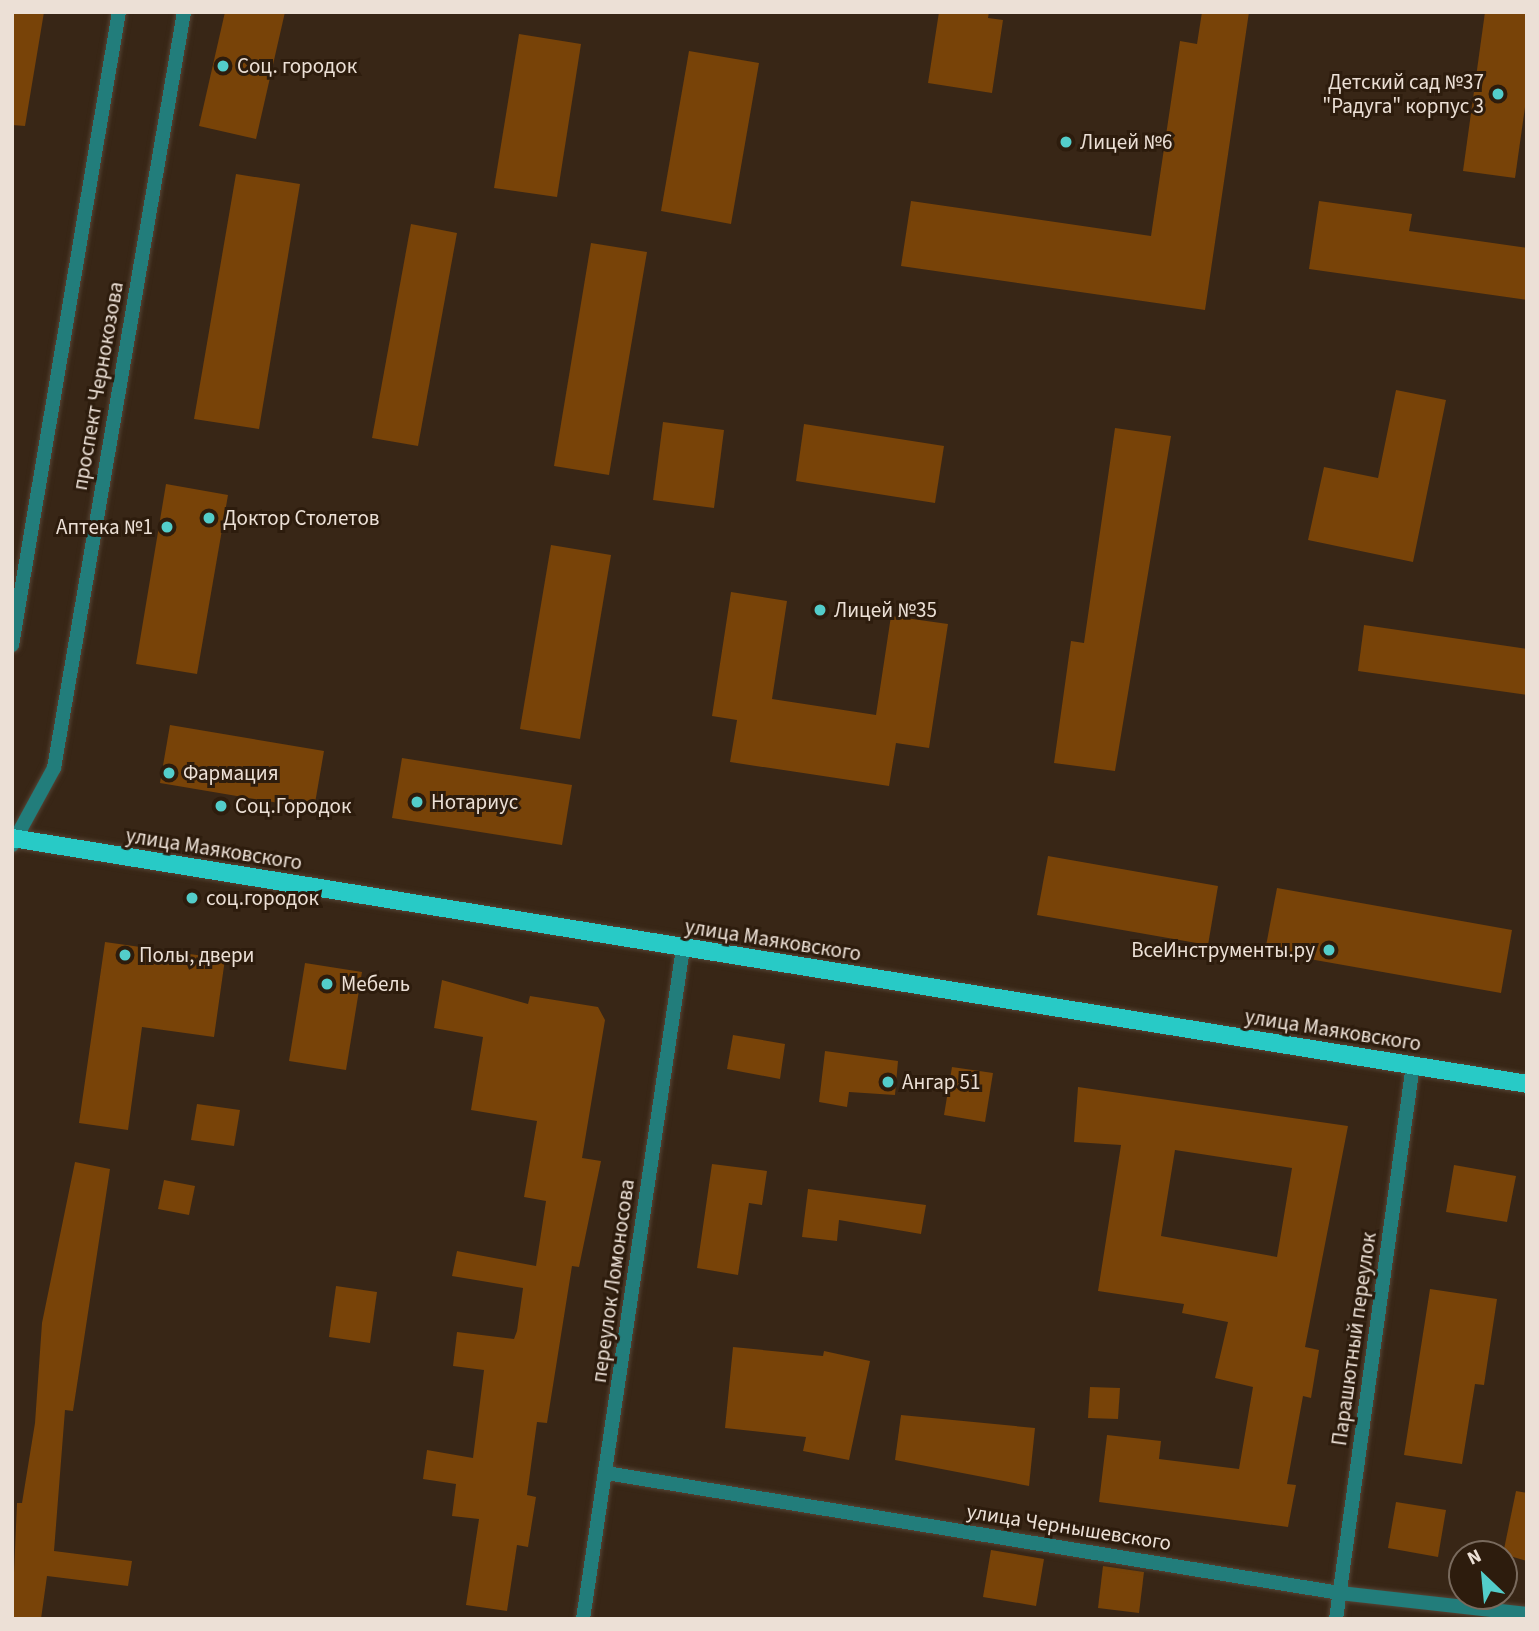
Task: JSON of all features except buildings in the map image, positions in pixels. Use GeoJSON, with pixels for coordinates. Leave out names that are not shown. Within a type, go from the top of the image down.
{"type":"FeatureCollection","features":[{"type":"Feature","properties":{"kind":"main road","name":"улица Маяковского"},"geometry":{"type":"LineString","coordinates":[[12,838],[1527,1084]]}},
{"type":"Feature","properties":{"kind":"street","name":"проспект Чернокозова"},"geometry":{"type":"LineString","coordinates":[[12,645],[119,12]]}},
{"type":"Feature","properties":{"kind":"street","name":"проспект Чернокозова"},"geometry":{"type":"LineString","coordinates":[[12,845],[12,838],[54,768],[184,12]]}},
{"type":"Feature","properties":{"kind":"street","name":"переулок Ломоносова"},"geometry":{"type":"LineString","coordinates":[[583,1619],[683,948]]}},
{"type":"Feature","properties":{"kind":"street","name":"Парашютный переулок"},"geometry":{"type":"LineString","coordinates":[[1336,1619],[1413,1065]]}},
{"type":"Feature","properties":{"kind":"street","name":"улица Чернышевского"},"geometry":{"type":"LineString","coordinates":[[606,1472],[1340,1593],[1527,1614]]}},
{"type":"Feature","properties":{"kind":"place","name":"Соц. городок"},"geometry":{"type":"Point","coordinates":[223,66]}},
{"type":"Feature","properties":{"kind":"place","name":"Детский сад №37 \"Радуга\" корпус 3"},"geometry":{"type":"Point","coordinates":[1498,94]}},
{"type":"Feature","properties":{"kind":"place","name":"Лицей №6"},"geometry":{"type":"Point","coordinates":[1066,142]}},
{"type":"Feature","properties":{"kind":"place","name":"Доктор Столетов"},"geometry":{"type":"Point","coordinates":[209,518]}},
{"type":"Feature","properties":{"kind":"place","name":"Аптека №1"},"geometry":{"type":"Point","coordinates":[167,527]}},
{"type":"Feature","properties":{"kind":"place","name":"Лицей №35"},"geometry":{"type":"Point","coordinates":[820,610]}},
{"type":"Feature","properties":{"kind":"place","name":"Фармация"},"geometry":{"type":"Point","coordinates":[169,773]}},
{"type":"Feature","properties":{"kind":"place","name":"Нотариус"},"geometry":{"type":"Point","coordinates":[417,802]}},
{"type":"Feature","properties":{"kind":"place","name":"Соц.Городок"},"geometry":{"type":"Point","coordinates":[221,806]}},
{"type":"Feature","properties":{"kind":"place","name":"соц.городок"},"geometry":{"type":"Point","coordinates":[192,898]}},
{"type":"Feature","properties":{"kind":"place","name":"ВсеИнструменты.ру"},"geometry":{"type":"Point","coordinates":[1329,950]}},
{"type":"Feature","properties":{"kind":"place","name":"Полы, двери"},"geometry":{"type":"Point","coordinates":[125,955]}},
{"type":"Feature","properties":{"kind":"place","name":"Мебель"},"geometry":{"type":"Point","coordinates":[327,984]}},
{"type":"Feature","properties":{"kind":"place","name":"Ангар 51"},"geometry":{"type":"Point","coordinates":[888,1082]}}]}
